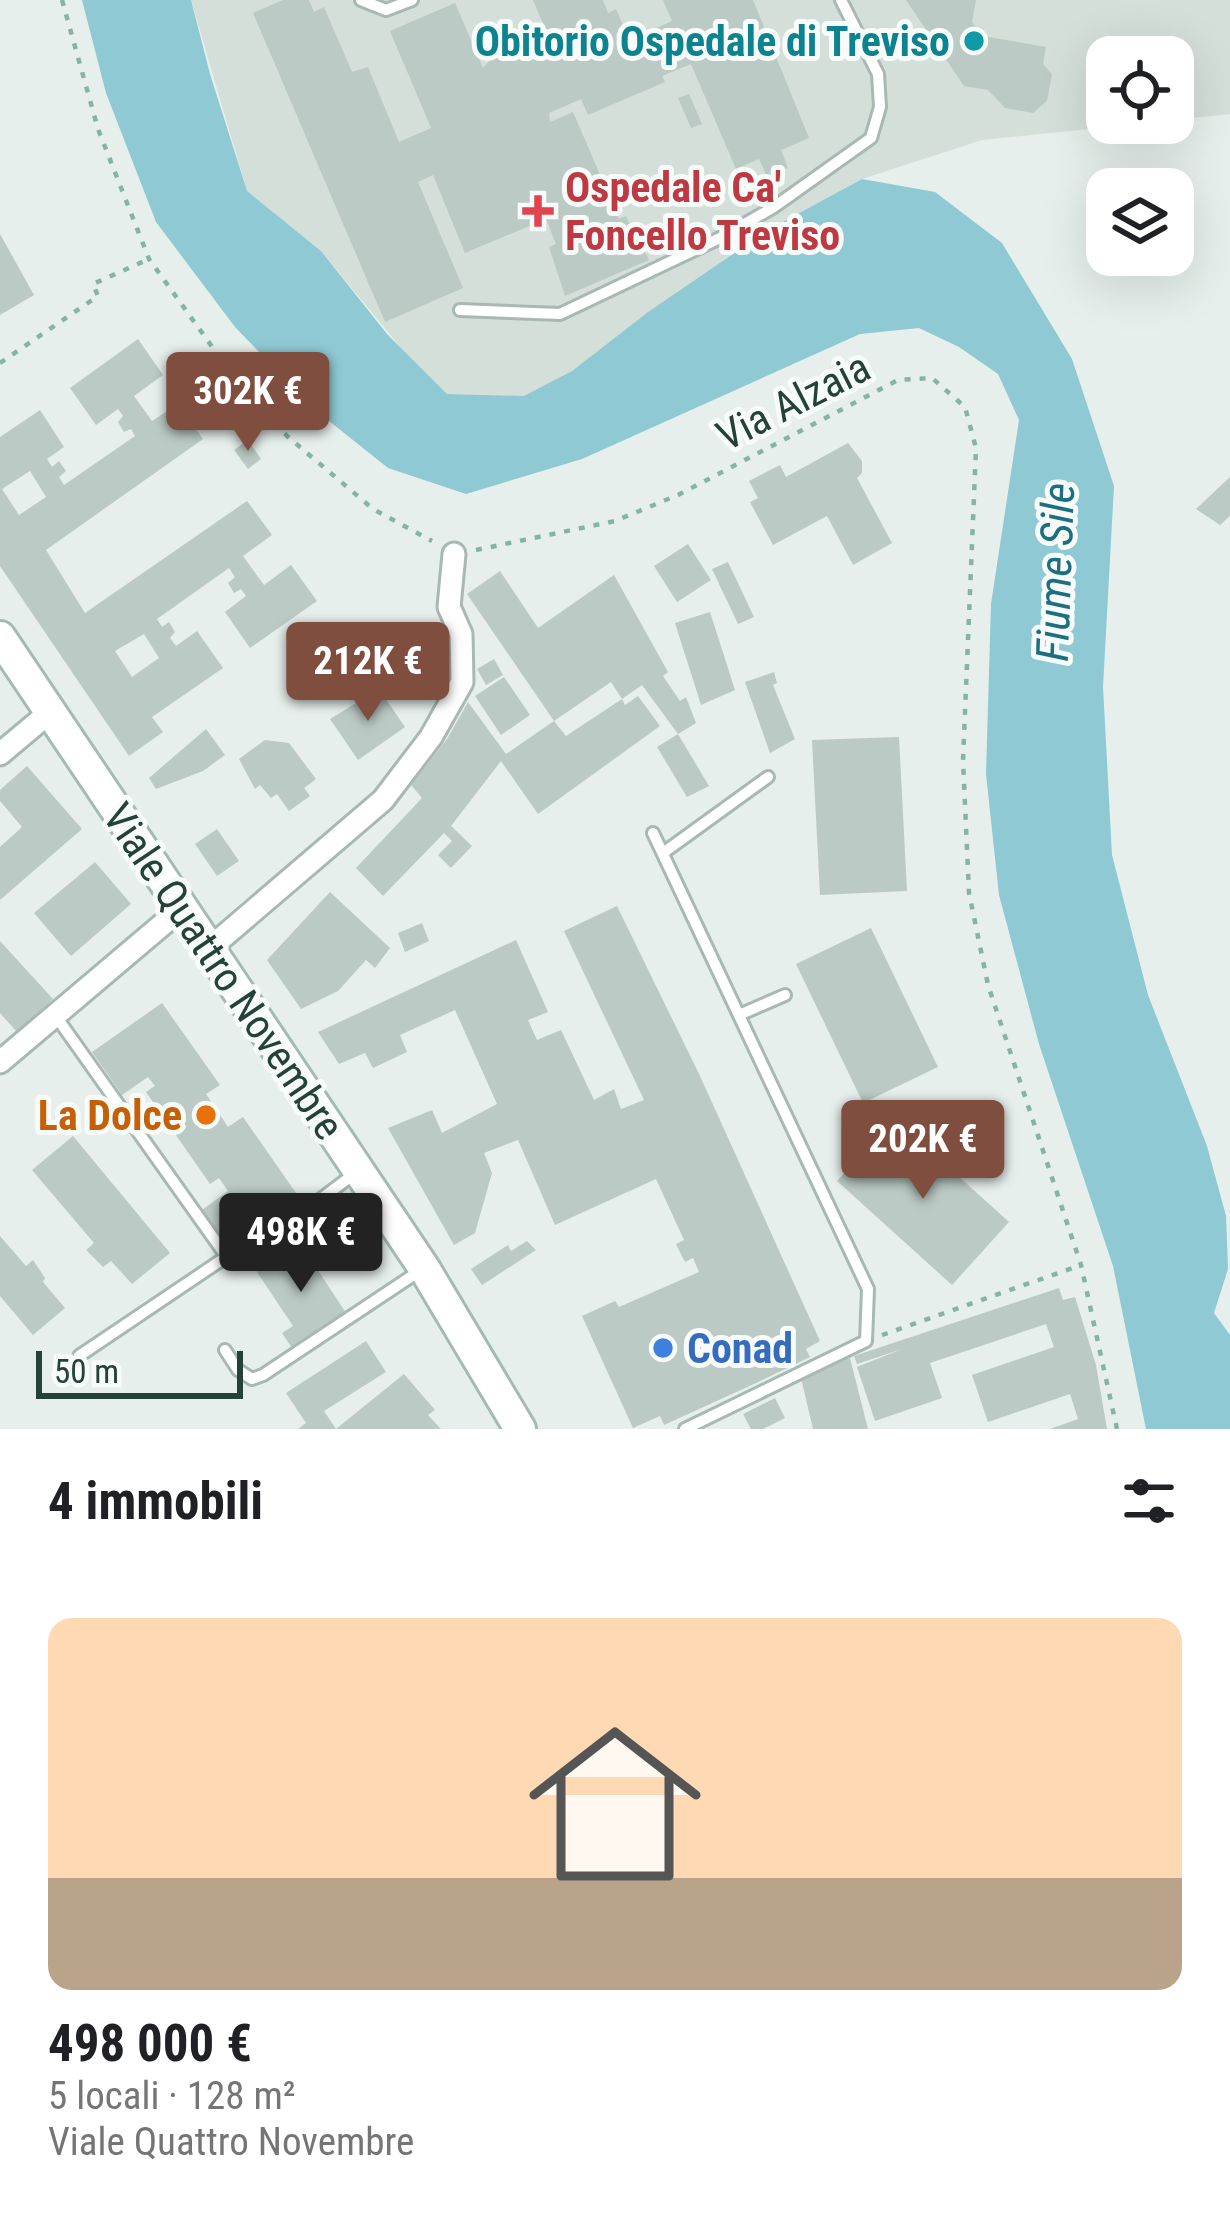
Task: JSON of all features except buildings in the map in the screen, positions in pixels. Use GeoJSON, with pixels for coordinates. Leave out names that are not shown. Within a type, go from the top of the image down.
{"type":"FeatureCollection","features":[{"type":"Feature","properties":{"kind":"main road","name":"Viale Quattro Novembre"},"geometry":{"type":"LineString","coordinates":[[0,638],[424,1268],[520,1429]]}},
{"type":"Feature","properties":{"kind":"street"},"geometry":{"type":"LineString","coordinates":[[211,948],[383,800],[431,737],[462,682],[461,634],[449,607],[454,554]]}},
{"type":"Feature","properties":{"kind":"street"},"geometry":{"type":"LineString","coordinates":[[0,754],[50,712]]}},
{"type":"Feature","properties":{"kind":"street"},"geometry":{"type":"LineString","coordinates":[[0,1062],[182,908]]}},
{"type":"Feature","properties":{"kind":"lane"},"geometry":{"type":"LineString","coordinates":[[361,0],[386,10],[412,0]]}},
{"type":"Feature","properties":{"kind":"lane"},"geometry":{"type":"LineString","coordinates":[[460,310],[560,314],[720,238],[774,207],[871,138],[880,106],[878,74],[841,0]]}},
{"type":"Feature","properties":{"kind":"lane"},"geometry":{"type":"LineString","coordinates":[[663,853],[768,777]]}},
{"type":"Feature","properties":{"kind":"lane"},"geometry":{"type":"LineString","coordinates":[[653,833],[868,1289],[866,1341],[685,1429]]}},
{"type":"Feature","properties":{"kind":"lane"},"geometry":{"type":"LineString","coordinates":[[739,1015],[785,995]]}},
{"type":"Feature","properties":{"kind":"lane"},"geometry":{"type":"LineString","coordinates":[[56,1016],[226,1257],[237,1262],[359,1171]]}},
{"type":"Feature","properties":{"kind":"lane"},"geometry":{"type":"LineString","coordinates":[[79,1356],[226,1257]]}},
{"type":"Feature","properties":{"kind":"lane"},"geometry":{"type":"LineString","coordinates":[[225,1350],[243,1373],[252,1379],[263,1376],[424,1268]]}},
{"type":"Feature","properties":{"kind":"path"},"geometry":{"type":"LineString","coordinates":[[62,0],[98,129],[149,259],[231,373],[287,436],[373,508],[454,554]]}},
{"type":"Feature","properties":{"kind":"path"},"geometry":{"type":"LineString","coordinates":[[0,363],[98,296],[92,284],[149,259]]}},
{"type":"Feature","properties":{"kind":"path","name":"Via Alzaia"},"geometry":{"type":"LineString","coordinates":[[454,554],[615,521],[678,495],[898,380],[932,378],[965,407],[976,448],[963,760],[969,893],[988,985],[1081,1265],[1117,1429]]}},
{"type":"Feature","properties":{"kind":"path"},"geometry":{"type":"LineString","coordinates":[[866,1341],[1081,1265]]}},
{"type":"Feature","properties":{"kind":"shaded area","name":"Ospedale Ca' Foncello Treviso"},"geometry":{"type":"Polygon","coordinates":[[[191,0],[1230,0],[1230,114],[1194,118],[1194,36],[1086,36],[1086,129],[982,140],[862,179],[768,230],[572,371],[524,397],[447,394],[402,349],[321,251],[247,191],[191,0]]]}},
{"type":"Feature","properties":{"kind":"water","name":"Fiume Sile"},"geometry":{"type":"Polygon","coordinates":[[[82,0],[191,0],[247,191],[321,251],[387,334],[447,394],[524,396],[572,371],[768,230],[862,179],[935,192],[1002,243],[1072,359],[1114,486],[1103,687],[1112,855],[1148,995],[1207,1146],[1226,1216],[1228,1269],[1214,1313],[1230,1335],[1230,1429],[1146,1429],[1113,1266],[1039,1044],[999,895],[986,774],[991,604],[1019,420],[998,374],[959,347],[919,328],[860,334],[582,459],[466,494],[388,468],[314,409],[235,327],[156,222],[106,93],[82,0]]]}},
{"type":"Feature","properties":{"kind":"place","name":"Obitorio Ospedale di Treviso"},"geometry":{"type":"Point","coordinates":[974,41]}},
{"type":"Feature","properties":{"kind":"place","name":"Ospedale Ca' Foncello Treviso"},"geometry":{"type":"Point","coordinates":[538,211]}},
{"type":"Feature","properties":{"kind":"place","name":"La Dolce"},"geometry":{"type":"Point","coordinates":[206,1115]}},
{"type":"Feature","properties":{"kind":"place","name":"Conad"},"geometry":{"type":"Point","coordinates":[663,1348]}}]}
